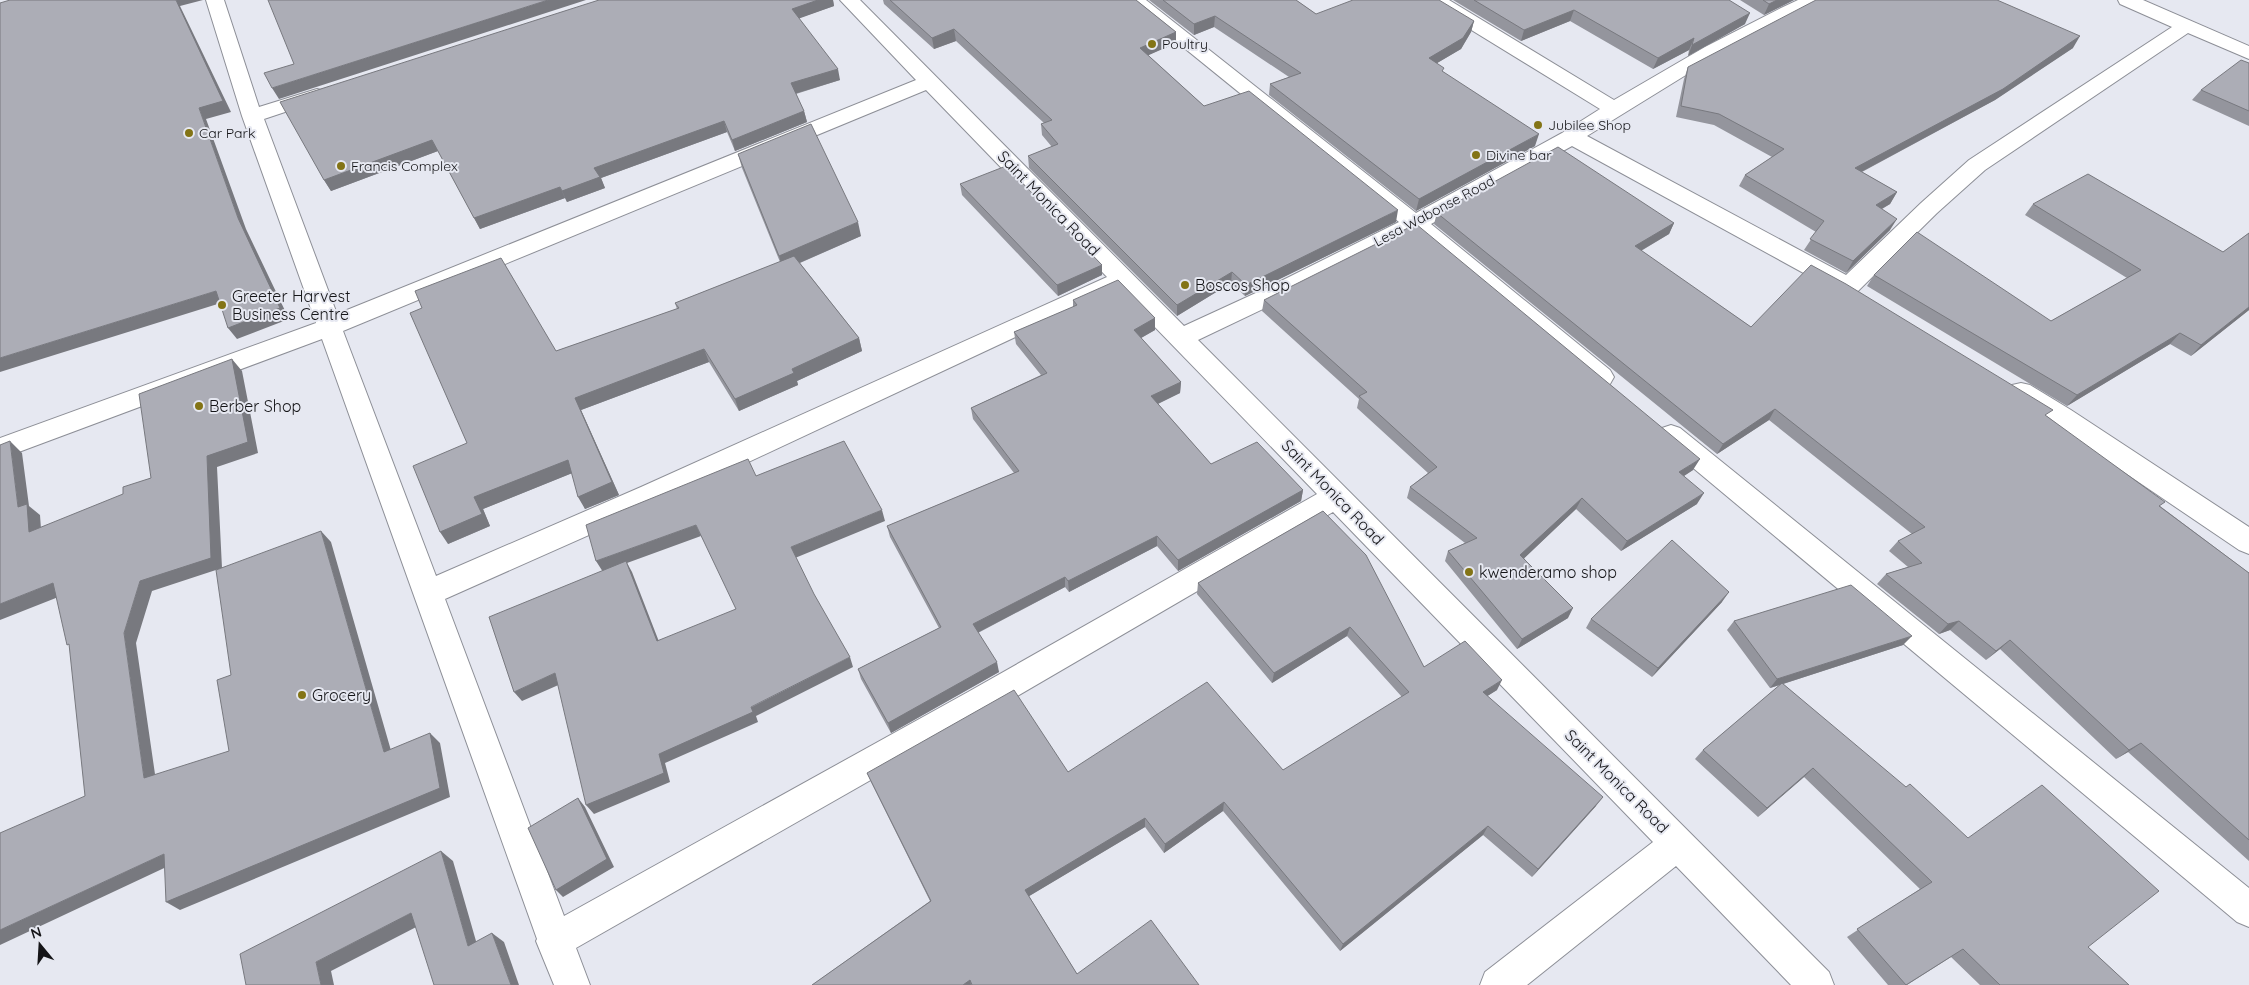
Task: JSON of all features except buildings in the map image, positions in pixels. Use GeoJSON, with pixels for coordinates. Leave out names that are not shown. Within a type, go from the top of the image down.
{"type":"FeatureCollection","features":[{"type":"Feature","properties":{"kind":"street"},"geometry":{"type":"LineString","coordinates":[[215,0],[252,116],[554,941],[572,985]]}},
{"type":"Feature","properties":{"kind":"street","name":"Saint Monica Road"},"geometry":{"type":"LineString","coordinates":[[849,0],[1816,985]]}},
{"type":"Feature","properties":{"kind":"street"},"geometry":{"type":"LineString","coordinates":[[1134,0],[1414,222],[1622,394]]}},
{"type":"Feature","properties":{"kind":"street"},"geometry":{"type":"LineString","coordinates":[[1436,0],[1614,109]]}},
{"type":"Feature","properties":{"kind":"street","name":"Lesa Wabonse Road"},"geometry":{"type":"LineString","coordinates":[[1180,338],[1271,297],[1572,137],[1755,19],[1813,0]]}},
{"type":"Feature","properties":{"kind":"street"},"geometry":{"type":"LineString","coordinates":[[2127,0],[2249,53]]}},
{"type":"Feature","properties":{"kind":"street"},"geometry":{"type":"LineString","coordinates":[[1572,137],[1857,293],[1929,208],[1977,166],[2186,26]]}},
{"type":"Feature","properties":{"kind":"street"},"geometry":{"type":"LineString","coordinates":[[0,450],[329,327],[930,81]]}},
{"type":"Feature","properties":{"kind":"street"},"geometry":{"type":"LineString","coordinates":[[252,116],[336,89]]}},
{"type":"Feature","properties":{"kind":"street"},"geometry":{"type":"LineString","coordinates":[[428,593],[651,495],[1122,278]]}},
{"type":"Feature","properties":{"kind":"street"},"geometry":{"type":"LineString","coordinates":[[2002,381],[2062,417],[2249,542]]}},
{"type":"Feature","properties":{"kind":"street"},"geometry":{"type":"LineString","coordinates":[[1652,420],[2249,910]]}},
{"type":"Feature","properties":{"kind":"street"},"geometry":{"type":"LineString","coordinates":[[554,941],[979,702],[1337,496]]}},
{"type":"Feature","properties":{"kind":"street"},"geometry":{"type":"LineString","coordinates":[[1498,985],[1678,843]]}},
{"type":"Feature","properties":{"kind":"place","name":"Poultry"},"geometry":{"type":"Point","coordinates":[1152,44]}},
{"type":"Feature","properties":{"kind":"place","name":"Jubilee Shop"},"geometry":{"type":"Point","coordinates":[1538,125]}},
{"type":"Feature","properties":{"kind":"place","name":"Car Park"},"geometry":{"type":"Point","coordinates":[189,133]}},
{"type":"Feature","properties":{"kind":"place","name":"Divine bar"},"geometry":{"type":"Point","coordinates":[1476,155]}},
{"type":"Feature","properties":{"kind":"place","name":"Francis Complex"},"geometry":{"type":"Point","coordinates":[341,166]}},
{"type":"Feature","properties":{"kind":"place","name":"Boscos Shop"},"geometry":{"type":"Point","coordinates":[1185,285]}},
{"type":"Feature","properties":{"kind":"place","name":"Greeter Harvest Business Centre"},"geometry":{"type":"Point","coordinates":[222,305]}},
{"type":"Feature","properties":{"kind":"place","name":"Berber Shop"},"geometry":{"type":"Point","coordinates":[199,406]}},
{"type":"Feature","properties":{"kind":"place","name":"kwenderamo shop"},"geometry":{"type":"Point","coordinates":[1469,572]}},
{"type":"Feature","properties":{"kind":"place","name":"Grocery"},"geometry":{"type":"Point","coordinates":[302,695]}}]}
